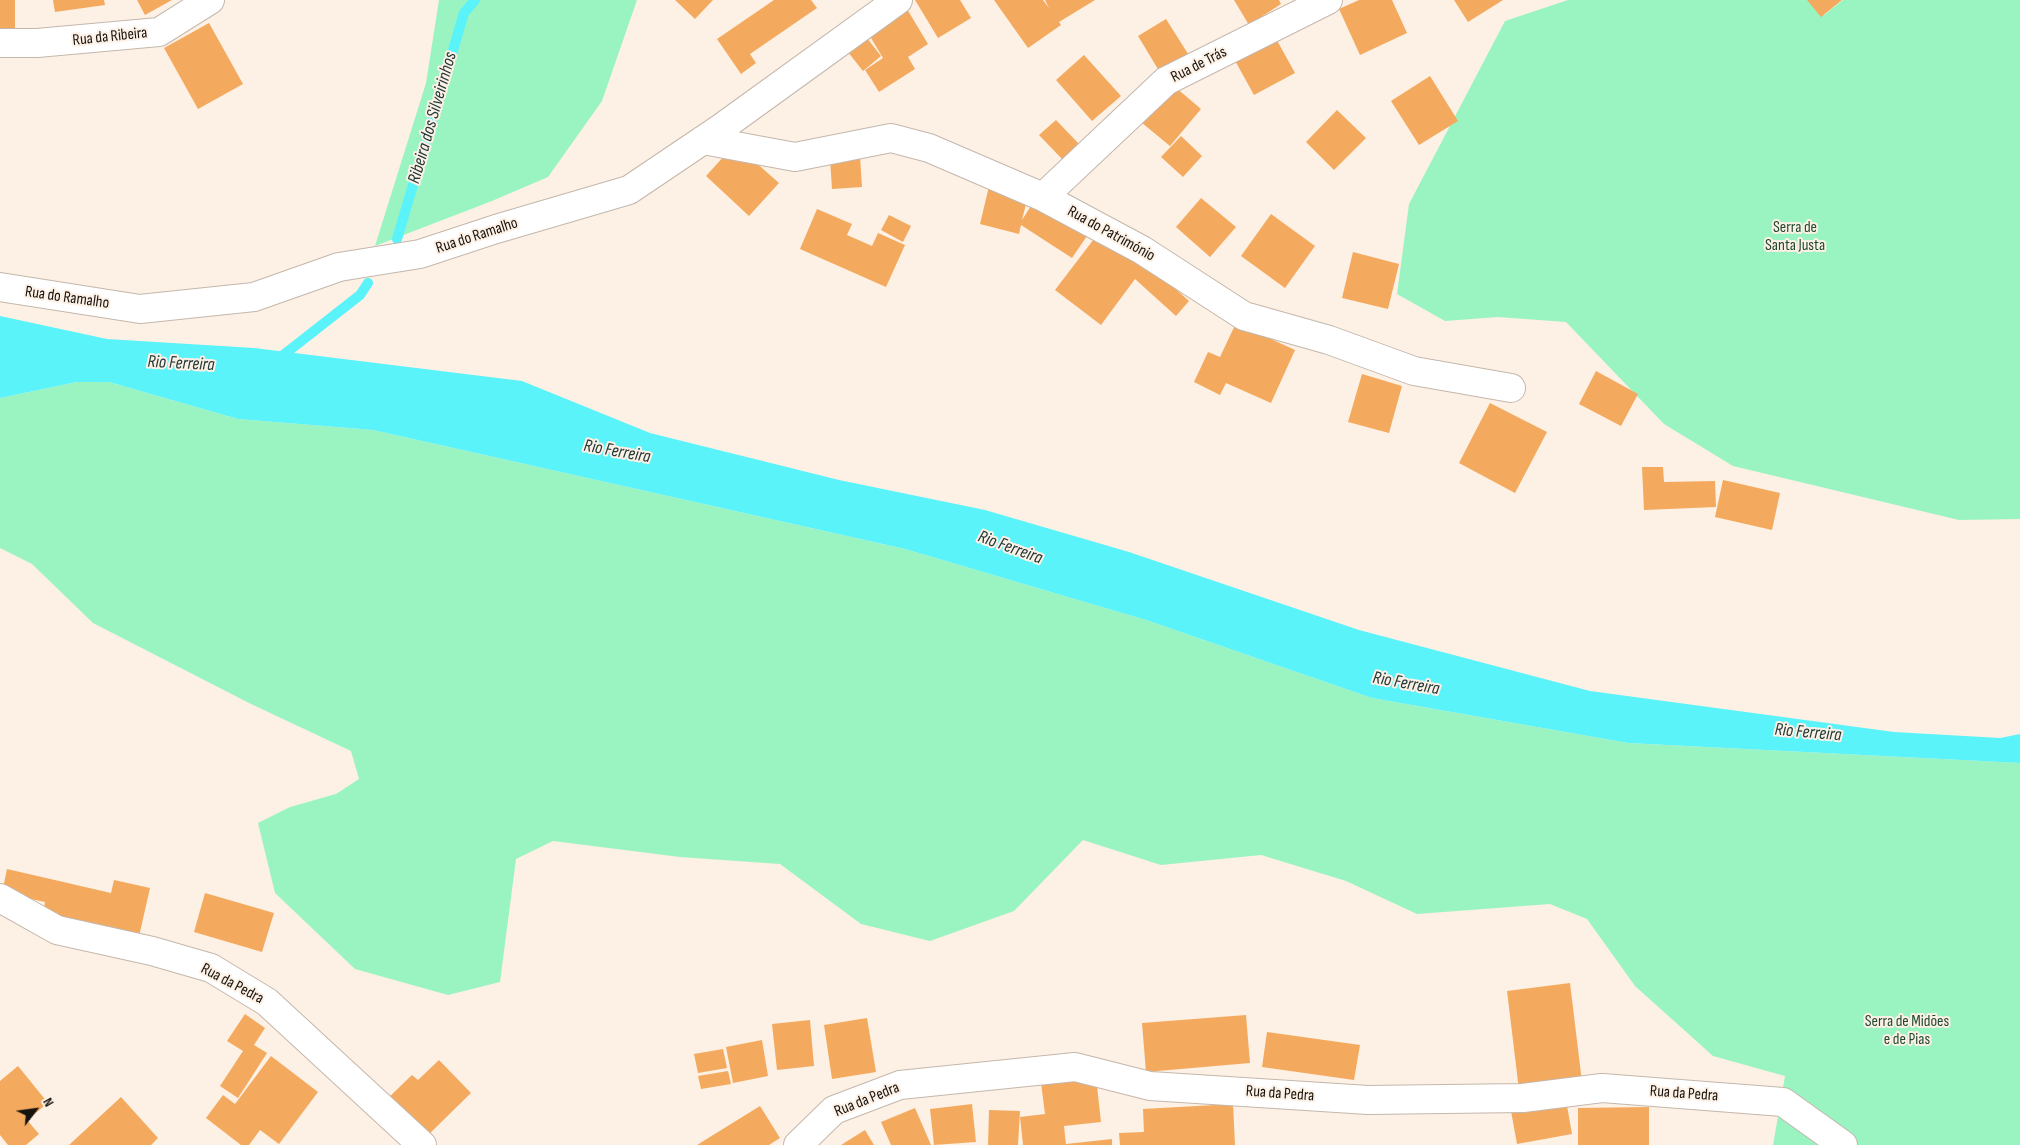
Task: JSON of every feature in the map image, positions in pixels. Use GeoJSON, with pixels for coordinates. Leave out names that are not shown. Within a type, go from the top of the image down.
{"type":"FeatureCollection","features":[{"type":"Feature","properties":{"kind":"street","name":"Rua da Ribeira"},"geometry":{"type":"LineString","coordinates":[[0,43],[37,44],[159,32],[210,0]]}},
{"type":"Feature","properties":{"kind":"street","name":"Rua do Ramalho"},"geometry":{"type":"LineString","coordinates":[[0,287],[140,309],[254,297],[339,267],[420,254],[496,229],[629,190],[703,140],[898,0]]}},
{"type":"Feature","properties":{"kind":"street","name":"Rua de Trás"},"geometry":{"type":"LineString","coordinates":[[1043,197],[1166,81],[1328,0]]}},
{"type":"Feature","properties":{"kind":"street","name":"Rua do Património"},"geometry":{"type":"LineString","coordinates":[[703,140],[795,157],[891,138],[929,148],[1043,197],[1142,250],[1244,316],[1329,340],[1414,371],[1511,388]]}},
{"type":"Feature","properties":{"kind":"street","name":"Rua da Pedra"},"geometry":{"type":"LineString","coordinates":[[0,898],[57,930],[152,951],[211,968],[267,1002],[422,1145]]}},
{"type":"Feature","properties":{"kind":"street","name":"Rua da Pedra"},"geometry":{"type":"LineString","coordinates":[[798,1145],[834,1110],[900,1085],[1075,1067],[1150,1086],[1368,1100],[1522,1098],[1602,1088],[1783,1102],[1843,1145]]}},
{"type":"Feature","properties":{"kind":"green space"},"geometry":{"type":"Polygon","coordinates":[[[439,0],[637,0],[602,101],[548,177],[492,201],[375,246],[426,83],[439,0]]]}},
{"type":"Feature","properties":{"kind":"green space","name":"Serra de Santa Justa"},"geometry":{"type":"Polygon","coordinates":[[[1568,0],[1808,0],[1824,15],[1843,0],[2020,0],[2020,519],[1959,520],[1733,466],[1664,424],[1566,322],[1498,317],[1445,321],[1397,294],[1409,204],[1505,21],[1568,0]]]}},
{"type":"Feature","properties":{"kind":"green space","name":"Serra de Midões e de Pias"},"geometry":{"type":"Polygon","coordinates":[[[77,382],[109,382],[238,419],[373,430],[905,549],[1146,620],[1372,698],[1628,743],[2020,763],[2020,1145],[1773,1145],[1785,1076],[1713,1056],[1635,986],[1587,919],[1550,904],[1417,914],[1346,881],[1261,855],[1161,865],[1083,840],[1014,911],[930,941],[861,924],[780,864],[680,857],[553,841],[516,859],[500,982],[448,995],[355,969],[275,893],[258,823],[290,807],[336,794],[359,779],[351,751],[249,703],[93,623],[32,564],[0,548],[0,398],[77,382]]]}},
{"type":"Feature","properties":{"kind":"water","name":"Rio Ferreira"},"geometry":{"type":"Polygon","coordinates":[[[0,316],[107,339],[254,348],[522,381],[650,433],[839,480],[985,510],[1129,552],[1359,630],[1590,691],[1894,732],[2000,738],[2020,734],[2020,763],[1628,743],[1372,698],[1146,620],[905,549],[373,430],[238,419],[109,382],[77,382],[0,398],[0,316]]]}},
{"type":"Feature","properties":{"kind":"building"},"geometry":{"type":"Polygon","coordinates":[[[0,0],[15,0],[15,33],[0,33],[0,0]]]}},
{"type":"Feature","properties":{"kind":"building"},"geometry":{"type":"Polygon","coordinates":[[[53,0],[104,0],[105,5],[55,12],[53,0]]]}},
{"type":"Feature","properties":{"kind":"building"},"geometry":{"type":"Polygon","coordinates":[[[137,0],[172,0],[145,15],[137,0]]]}},
{"type":"Feature","properties":{"kind":"building"},"geometry":{"type":"Polygon","coordinates":[[[675,0],[713,0],[695,19],[675,0]]]}},
{"type":"Feature","properties":{"kind":"building"},"geometry":{"type":"Polygon","coordinates":[[[774,0],[811,0],[817,8],[750,54],[756,63],[741,74],[717,39],[774,0]]]}},
{"type":"Feature","properties":{"kind":"building"},"geometry":{"type":"Polygon","coordinates":[[[915,0],[960,0],[971,18],[938,38],[915,0]]]}},
{"type":"Feature","properties":{"kind":"building"},"geometry":{"type":"Polygon","coordinates":[[[994,0],[1043,0],[1049,8],[1045,0],[1095,0],[1059,22],[1061,25],[1028,48],[994,0]]]}},
{"type":"Feature","properties":{"kind":"building"},"geometry":{"type":"Polygon","coordinates":[[[1234,0],[1279,0],[1281,4],[1249,25],[1234,0]]]}},
{"type":"Feature","properties":{"kind":"building"},"geometry":{"type":"Polygon","coordinates":[[[1359,0],[1392,0],[1407,33],[1360,55],[1339,9],[1359,0]]]}},
{"type":"Feature","properties":{"kind":"building"},"geometry":{"type":"Polygon","coordinates":[[[1454,0],[1503,0],[1468,22],[1454,0]]]}},
{"type":"Feature","properties":{"kind":"building"},"geometry":{"type":"Polygon","coordinates":[[[1807,0],[1842,0],[1821,17],[1807,0]]]}},
{"type":"Feature","properties":{"kind":"building"},"geometry":{"type":"Polygon","coordinates":[[[904,4],[928,44],[908,57],[915,69],[879,92],[865,70],[883,58],[865,28],[904,4]]]}},
{"type":"Feature","properties":{"kind":"building"},"geometry":{"type":"Polygon","coordinates":[[[1166,19],[1190,57],[1161,74],[1138,36],[1166,19]]]}},
{"type":"Feature","properties":{"kind":"building"},"geometry":{"type":"Polygon","coordinates":[[[209,23],[243,84],[198,109],[164,48],[209,23]]]}},
{"type":"Feature","properties":{"kind":"building"},"geometry":{"type":"Polygon","coordinates":[[[863,33],[881,56],[863,71],[844,47],[863,33]]]}},
{"type":"Feature","properties":{"kind":"building"},"geometry":{"type":"Polygon","coordinates":[[[1274,35],[1295,73],[1254,95],[1233,57],[1274,35]]]}},
{"type":"Feature","properties":{"kind":"building"},"geometry":{"type":"Polygon","coordinates":[[[1084,55],[1121,96],[1092,121],[1056,80],[1084,55]]]}},
{"type":"Feature","properties":{"kind":"building"},"geometry":{"type":"Polygon","coordinates":[[[1430,76],[1458,121],[1419,145],[1391,101],[1430,76]]]}},
{"type":"Feature","properties":{"kind":"building"},"geometry":{"type":"Polygon","coordinates":[[[1167,80],[1201,109],[1170,146],[1136,118],[1167,80]]]}},
{"type":"Feature","properties":{"kind":"building"},"geometry":{"type":"Polygon","coordinates":[[[1337,110],[1366,138],[1334,170],[1306,142],[1337,110]]]}},
{"type":"Feature","properties":{"kind":"building"},"geometry":{"type":"Polygon","coordinates":[[[1056,120],[1079,144],[1063,160],[1039,135],[1056,120]]]}},
{"type":"Feature","properties":{"kind":"building"},"geometry":{"type":"Polygon","coordinates":[[[1181,136],[1202,156],[1183,177],[1161,157],[1181,136]]]}},
{"type":"Feature","properties":{"kind":"building"},"geometry":{"type":"Polygon","coordinates":[[[735,144],[779,183],[749,216],[706,176],[735,144]]]}},
{"type":"Feature","properties":{"kind":"building"},"geometry":{"type":"Polygon","coordinates":[[[860,156],[862,187],[832,189],[830,159],[860,156]]]}},
{"type":"Feature","properties":{"kind":"building"},"geometry":{"type":"Polygon","coordinates":[[[990,182],[1029,192],[1022,220],[1036,198],[1089,233],[1072,258],[1021,225],[1019,234],[980,224],[990,182]]]}},
{"type":"Feature","properties":{"kind":"building"},"geometry":{"type":"Polygon","coordinates":[[[1201,198],[1236,227],[1210,257],[1176,227],[1201,198]]]}},
{"type":"Feature","properties":{"kind":"building"},"geometry":{"type":"Polygon","coordinates":[[[817,209],[852,224],[847,235],[872,246],[878,233],[905,245],[886,287],[800,249],[817,209]]]}},
{"type":"Feature","properties":{"kind":"building"},"geometry":{"type":"Polygon","coordinates":[[[1271,214],[1315,246],[1285,288],[1241,256],[1271,214]]]}},
{"type":"Feature","properties":{"kind":"building"},"geometry":{"type":"Polygon","coordinates":[[[889,215],[911,226],[903,242],[881,230],[889,215]]]}},
{"type":"Feature","properties":{"kind":"building"},"geometry":{"type":"Polygon","coordinates":[[[1100,231],[1148,264],[1189,301],[1176,316],[1135,279],[1101,325],[1055,290],[1100,231]]]}},
{"type":"Feature","properties":{"kind":"building"},"geometry":{"type":"Polygon","coordinates":[[[1353,252],[1399,264],[1388,309],[1342,298],[1353,252]]]}},
{"type":"Feature","properties":{"kind":"building"},"geometry":{"type":"Polygon","coordinates":[[[1236,323],[1295,350],[1271,403],[1226,383],[1220,395],[1194,382],[1208,352],[1220,357],[1236,323]]]}},
{"type":"Feature","properties":{"kind":"building"},"geometry":{"type":"Polygon","coordinates":[[[1596,371],[1638,394],[1621,426],[1579,404],[1596,371]]]}},
{"type":"Feature","properties":{"kind":"building"},"geometry":{"type":"Polygon","coordinates":[[[1362,374],[1402,386],[1389,433],[1348,422],[1362,374]]]}},
{"type":"Feature","properties":{"kind":"building"},"geometry":{"type":"Polygon","coordinates":[[[1490,403],[1547,432],[1515,493],[1459,463],[1490,403]]]}},
{"type":"Feature","properties":{"kind":"building"},"geometry":{"type":"Polygon","coordinates":[[[1642,467],[1663,467],[1664,482],[1715,481],[1716,507],[1644,510],[1642,467]]]}},
{"type":"Feature","properties":{"kind":"building"},"geometry":{"type":"Polygon","coordinates":[[[1723,480],[1780,493],[1772,530],[1715,517],[1723,480]]]}},
{"type":"Feature","properties":{"kind":"building"},"geometry":{"type":"Polygon","coordinates":[[[7,869],[111,893],[114,880],[150,888],[138,941],[42,919],[45,902],[2,893],[7,869]]]}},
{"type":"Feature","properties":{"kind":"building"},"geometry":{"type":"Polygon","coordinates":[[[205,893],[274,913],[262,952],[194,932],[205,893]]]}},
{"type":"Feature","properties":{"kind":"building"},"geometry":{"type":"Polygon","coordinates":[[[1570,983],[1582,1082],[1519,1090],[1507,991],[1570,983]]]}},
{"type":"Feature","properties":{"kind":"building"},"geometry":{"type":"Polygon","coordinates":[[[245,1014],[265,1028],[254,1045],[267,1053],[238,1098],[220,1086],[243,1051],[227,1041],[245,1014]]]}},
{"type":"Feature","properties":{"kind":"building"},"geometry":{"type":"Polygon","coordinates":[[[1246,1015],[1250,1063],[1146,1072],[1142,1023],[1246,1015]]]}},
{"type":"Feature","properties":{"kind":"building"},"geometry":{"type":"Polygon","coordinates":[[[867,1018],[876,1072],[832,1079],[824,1025],[867,1018]]]}},
{"type":"Feature","properties":{"kind":"building"},"geometry":{"type":"Polygon","coordinates":[[[810,1020],[814,1066],[777,1070],[772,1024],[810,1020]]]}},
{"type":"Feature","properties":{"kind":"building"},"geometry":{"type":"Polygon","coordinates":[[[1267,1032],[1360,1045],[1354,1080],[1262,1067],[1267,1032]]]}},
{"type":"Feature","properties":{"kind":"building"},"geometry":{"type":"Polygon","coordinates":[[[762,1040],[768,1076],[733,1083],[726,1047],[762,1040]]]}},
{"type":"Feature","properties":{"kind":"building"},"geometry":{"type":"Polygon","coordinates":[[[723,1049],[727,1068],[698,1073],[694,1054],[723,1049]]]}},
{"type":"Feature","properties":{"kind":"building"},"geometry":{"type":"Polygon","coordinates":[[[271,1056],[318,1092],[279,1144],[260,1130],[249,1145],[241,1145],[206,1118],[223,1095],[235,1104],[271,1056]]]}},
{"type":"Feature","properties":{"kind":"building"},"geometry":{"type":"Polygon","coordinates":[[[439,1060],[471,1093],[423,1140],[385,1101],[412,1075],[418,1080],[439,1060]]]}},
{"type":"Feature","properties":{"kind":"building"},"geometry":{"type":"Polygon","coordinates":[[[18,1066],[48,1103],[27,1120],[39,1134],[26,1145],[8,1145],[0,1135],[0,1081],[18,1066]]]}},
{"type":"Feature","properties":{"kind":"building"},"geometry":{"type":"Polygon","coordinates":[[[728,1071],[731,1084],[701,1089],[698,1076],[728,1071]]]}},
{"type":"Feature","properties":{"kind":"building"},"geometry":{"type":"Polygon","coordinates":[[[1096,1077],[1101,1122],[1064,1126],[1066,1145],[1023,1145],[1020,1117],[1045,1114],[1041,1083],[1096,1077]]]}},
{"type":"Feature","properties":{"kind":"building"},"geometry":{"type":"Polygon","coordinates":[[[121,1097],[158,1138],[151,1145],[69,1145],[121,1097]]]}},
{"type":"Feature","properties":{"kind":"building"},"geometry":{"type":"Polygon","coordinates":[[[1566,1100],[1572,1134],[1517,1144],[1511,1111],[1566,1100]]]}},
{"type":"Feature","properties":{"kind":"building"},"geometry":{"type":"Polygon","coordinates":[[[972,1104],[976,1142],[934,1145],[930,1109],[972,1104]]]}},
{"type":"Feature","properties":{"kind":"building"},"geometry":{"type":"Polygon","coordinates":[[[1233,1104],[1235,1145],[1120,1145],[1119,1133],[1144,1132],[1143,1109],[1233,1104]]]}},
{"type":"Feature","properties":{"kind":"building"},"geometry":{"type":"Polygon","coordinates":[[[760,1106],[780,1138],[769,1145],[697,1145],[760,1106]]]}},
{"type":"Feature","properties":{"kind":"building"},"geometry":{"type":"Polygon","coordinates":[[[1649,1107],[1649,1145],[1578,1145],[1578,1108],[1649,1107]]]}},
{"type":"Feature","properties":{"kind":"building"},"geometry":{"type":"Polygon","coordinates":[[[915,1108],[931,1145],[891,1145],[881,1122],[915,1108]]]}},
{"type":"Feature","properties":{"kind":"building"},"geometry":{"type":"Polygon","coordinates":[[[989,1110],[1020,1111],[1018,1145],[988,1145],[989,1110]]]}},
{"type":"Feature","properties":{"kind":"building"},"geometry":{"type":"Polygon","coordinates":[[[865,1130],[874,1145],[841,1145],[865,1130]]]}},
{"type":"Feature","properties":{"kind":"building"},"geometry":{"type":"Polygon","coordinates":[[[1112,1139],[1112,1145],[1066,1145],[1066,1144],[1112,1139]]]}},
{"type":"Feature","properties":{"kind":"waterway","name":"Ribeira dos Silveirinhos"},"geometry":{"type":"LineString","coordinates":[[397,239],[464,13],[475,0]]}},
{"type":"Feature","properties":{"kind":"waterway","name":"Ribeira dos Silveirinhos"},"geometry":{"type":"LineString","coordinates":[[277,360],[360,295],[368,283]]}}]}
